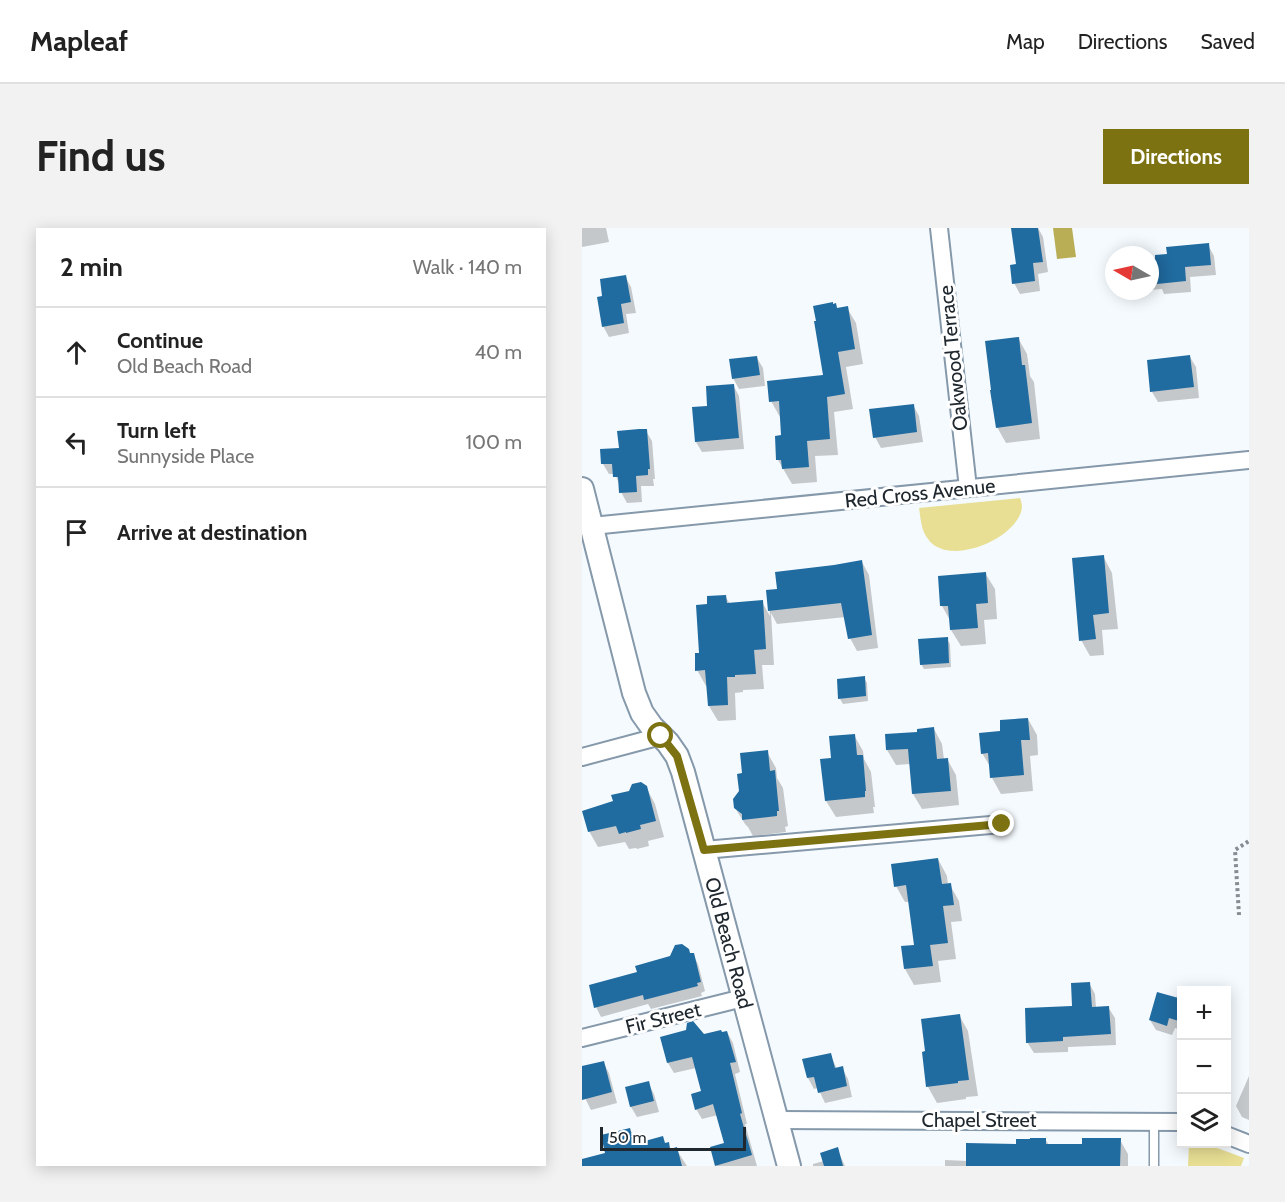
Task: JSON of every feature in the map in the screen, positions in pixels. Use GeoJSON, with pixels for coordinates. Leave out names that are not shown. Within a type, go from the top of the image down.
{"type":"FeatureCollection","features":[{"type":"Feature","properties":{"kind":"street","name":"Oakwood Terrace"},"geometry":{"type":"LineString","coordinates":[[939,228],[968,488]]}},
{"type":"Feature","properties":{"kind":"street","name":"Red Cross Avenue"},"geometry":{"type":"LineString","coordinates":[[592,526],[1249,460]]}},
{"type":"Feature","properties":{"kind":"street","name":"Old Beach Road"},"geometry":{"type":"LineString","coordinates":[[582,489],[634,693],[642,713],[677,756],[789,1166]]}},
{"type":"Feature","properties":{"kind":"street"},"geometry":{"type":"LineString","coordinates":[[582,757],[661,736]]}},
{"type":"Feature","properties":{"kind":"street"},"geometry":{"type":"LineString","coordinates":[[704,850],[1002,824]]}},
{"type":"Feature","properties":{"kind":"street","name":"Fir Street"},"geometry":{"type":"LineString","coordinates":[[582,1038],[743,998]]}},
{"type":"Feature","properties":{"kind":"street","name":"Chapel Street"},"geometry":{"type":"LineString","coordinates":[[777,1120],[1177,1122]]}},
{"type":"Feature","properties":{"kind":"street"},"geometry":{"type":"LineString","coordinates":[[1231,1137],[1249,1144]]}},
{"type":"Feature","properties":{"kind":"lane"},"geometry":{"type":"LineString","coordinates":[[1154,1121],[1154,1166]]}},
{"type":"Feature","properties":{"kind":"path"},"geometry":{"type":"LineString","coordinates":[[1239,915],[1235,850],[1249,841]]}},
{"type":"Feature","properties":{"kind":"shaded area"},"geometry":{"type":"Polygon","coordinates":[[[1053,228],[1072,228],[1076,257],[1057,259],[1053,228]]]}},
{"type":"Feature","properties":{"kind":"shaded area"},"geometry":{"type":"Polygon","coordinates":[[[1020,498],[1022,507],[1018,519],[1009,530],[981,546],[951,551],[938,547],[928,539],[923,528],[919,508],[1020,498]]]}},
{"type":"Feature","properties":{"kind":"shaded area"},"geometry":{"type":"Polygon","coordinates":[[[1189,1148],[1217,1148],[1244,1158],[1241,1166],[1188,1166],[1189,1148]]]}},
{"type":"Feature","properties":{"kind":"building"},"geometry":{"type":"Polygon","coordinates":[[[1011,228],[1038,228],[1043,262],[1033,263],[1035,281],[1012,284],[1010,265],[1016,264],[1011,228]]]}},
{"type":"Feature","properties":{"kind":"building"},"geometry":{"type":"Polygon","coordinates":[[[1209,243],[1211,265],[1185,267],[1186,281],[1159,284],[1159,255],[1167,254],[1166,247],[1209,243]]]}},
{"type":"Feature","properties":{"kind":"building"},"geometry":{"type":"Polygon","coordinates":[[[626,275],[631,302],[621,304],[624,323],[602,327],[597,297],[602,296],[600,279],[626,275]]]}},
{"type":"Feature","properties":{"kind":"building"},"geometry":{"type":"Polygon","coordinates":[[[833,302],[833,304],[836,303],[837,308],[848,306],[855,349],[838,352],[845,394],[827,397],[830,439],[807,441],[809,467],[782,469],[781,460],[776,460],[775,436],[781,435],[779,401],[769,402],[767,381],[823,375],[813,306],[833,302]]]}},
{"type":"Feature","properties":{"kind":"building"},"geometry":{"type":"Polygon","coordinates":[[[1019,337],[1032,423],[996,428],[985,341],[1019,337]]]}},
{"type":"Feature","properties":{"kind":"building"},"geometry":{"type":"Polygon","coordinates":[[[1190,355],[1194,387],[1150,392],[1147,360],[1190,355]]]}},
{"type":"Feature","properties":{"kind":"building"},"geometry":{"type":"Polygon","coordinates":[[[757,356],[760,375],[732,379],[729,359],[757,356]]]}},
{"type":"Feature","properties":{"kind":"building"},"geometry":{"type":"Polygon","coordinates":[[[734,384],[739,438],[695,442],[692,407],[707,406],[706,386],[734,384]]]}},
{"type":"Feature","properties":{"kind":"building"},"geometry":{"type":"Polygon","coordinates":[[[914,404],[917,432],[873,438],[869,409],[914,404]]]}},
{"type":"Feature","properties":{"kind":"building"},"geometry":{"type":"Polygon","coordinates":[[[647,429],[650,469],[648,469],[648,475],[636,476],[637,492],[619,493],[618,477],[613,477],[612,464],[601,464],[600,449],[619,448],[617,431],[647,429]]]}},
{"type":"Feature","properties":{"kind":"building"},"geometry":{"type":"Polygon","coordinates":[[[1104,555],[1109,613],[1093,615],[1096,639],[1079,641],[1072,558],[1104,555]]]}},
{"type":"Feature","properties":{"kind":"building"},"geometry":{"type":"Polygon","coordinates":[[[862,560],[872,635],[848,639],[841,603],[768,611],[766,590],[777,589],[775,572],[862,560]]]}},
{"type":"Feature","properties":{"kind":"building"},"geometry":{"type":"Polygon","coordinates":[[[986,572],[988,603],[976,604],[978,628],[950,630],[948,606],[940,606],[938,576],[986,572]]]}},
{"type":"Feature","properties":{"kind":"building"},"geometry":{"type":"Polygon","coordinates":[[[726,595],[727,603],[763,600],[766,649],[754,650],[756,674],[727,677],[728,705],[708,706],[705,670],[695,671],[695,653],[699,653],[696,605],[707,604],[707,596],[726,595]]]}},
{"type":"Feature","properties":{"kind":"building"},"geometry":{"type":"Polygon","coordinates":[[[948,637],[949,663],[920,665],[918,639],[948,637]]]}},
{"type":"Feature","properties":{"kind":"building"},"geometry":{"type":"Polygon","coordinates":[[[865,676],[866,696],[838,699],[837,679],[865,676]]]}},
{"type":"Feature","properties":{"kind":"building"},"geometry":{"type":"Polygon","coordinates":[[[1028,718],[1030,740],[1021,740],[1024,775],[990,778],[988,753],[981,754],[979,733],[1000,731],[1000,720],[1028,718]]]}},
{"type":"Feature","properties":{"kind":"building"},"geometry":{"type":"Polygon","coordinates":[[[934,727],[937,759],[948,758],[951,791],[912,794],[908,749],[886,750],[885,734],[917,732],[917,729],[934,727]]]}},
{"type":"Feature","properties":{"kind":"building"},"geometry":{"type":"Polygon","coordinates":[[[855,734],[857,755],[863,755],[865,797],[825,801],[820,759],[831,758],[829,736],[855,734]]]}},
{"type":"Feature","properties":{"kind":"building"},"geometry":{"type":"Polygon","coordinates":[[[768,750],[770,771],[775,770],[779,811],[777,811],[777,816],[742,820],[742,814],[734,808],[733,799],[739,791],[737,774],[742,773],[740,753],[768,750]]]}},
{"type":"Feature","properties":{"kind":"building"},"geometry":{"type":"Polygon","coordinates":[[[641,782],[647,786],[656,821],[640,825],[641,829],[626,833],[619,834],[616,826],[588,832],[582,811],[613,801],[611,795],[629,791],[632,784],[641,782]]]}},
{"type":"Feature","properties":{"kind":"building"},"geometry":{"type":"Polygon","coordinates":[[[938,858],[942,884],[951,883],[954,905],[943,906],[948,943],[930,945],[933,966],[904,969],[901,946],[914,945],[906,885],[894,887],[891,864],[938,858]]]}},
{"type":"Feature","properties":{"kind":"building"},"geometry":{"type":"Polygon","coordinates":[[[682,944],[689,949],[690,953],[694,953],[701,982],[697,983],[698,986],[644,1000],[643,995],[594,1008],[589,985],[637,972],[635,966],[670,956],[675,945],[682,944]]]}},
{"type":"Feature","properties":{"kind":"building"},"geometry":{"type":"Polygon","coordinates":[[[1090,982],[1092,1007],[1109,1006],[1111,1034],[1063,1037],[1063,1041],[1026,1043],[1025,1008],[1072,1006],[1071,983],[1090,982]]]}},
{"type":"Feature","properties":{"kind":"building"},"geometry":{"type":"Polygon","coordinates":[[[1157,992],[1177,998],[1177,1020],[1169,1018],[1167,1026],[1149,1020],[1157,992]]]}},
{"type":"Feature","properties":{"kind":"building"},"geometry":{"type":"Polygon","coordinates":[[[960,1014],[969,1080],[926,1087],[921,1019],[960,1014]]]}},
{"type":"Feature","properties":{"kind":"building"},"geometry":{"type":"Polygon","coordinates":[[[693,1021],[704,1034],[727,1031],[736,1062],[730,1063],[742,1113],[740,1114],[752,1155],[715,1166],[710,1147],[724,1143],[713,1104],[695,1110],[691,1094],[701,1091],[692,1057],[667,1063],[660,1037],[686,1030],[687,1023],[693,1021]]]}},
{"type":"Feature","properties":{"kind":"building"},"geometry":{"type":"Polygon","coordinates":[[[831,1053],[835,1068],[843,1066],[847,1086],[818,1093],[814,1077],[807,1078],[802,1059],[831,1053]]]}},
{"type":"Feature","properties":{"kind":"building"},"geometry":{"type":"Polygon","coordinates":[[[604,1061],[612,1092],[582,1100],[582,1066],[604,1061]]]}},
{"type":"Feature","properties":{"kind":"building"},"geometry":{"type":"Polygon","coordinates":[[[649,1081],[654,1101],[630,1107],[625,1087],[649,1081]]]}},
{"type":"Feature","properties":{"kind":"building"},"geometry":{"type":"Polygon","coordinates":[[[630,1128],[634,1144],[663,1136],[665,1143],[669,1142],[670,1149],[677,1147],[682,1166],[582,1166],[582,1159],[605,1153],[601,1135],[630,1128]]]}},
{"type":"Feature","properties":{"kind":"building"},"geometry":{"type":"Polygon","coordinates":[[[1046,1138],[1046,1144],[1082,1144],[1082,1138],[1121,1138],[1120,1166],[966,1166],[966,1143],[1016,1144],[1016,1139],[1046,1138]]]}},
{"type":"Feature","properties":{"kind":"building"},"geometry":{"type":"Polygon","coordinates":[[[838,1147],[843,1166],[824,1166],[820,1153],[838,1147]]]}},
{"type":"Feature","properties":{"kind":"route"},"geometry":{"type":"LineString","coordinates":[[661,736],[677,756],[704,850],[1002,824]]}}]}
